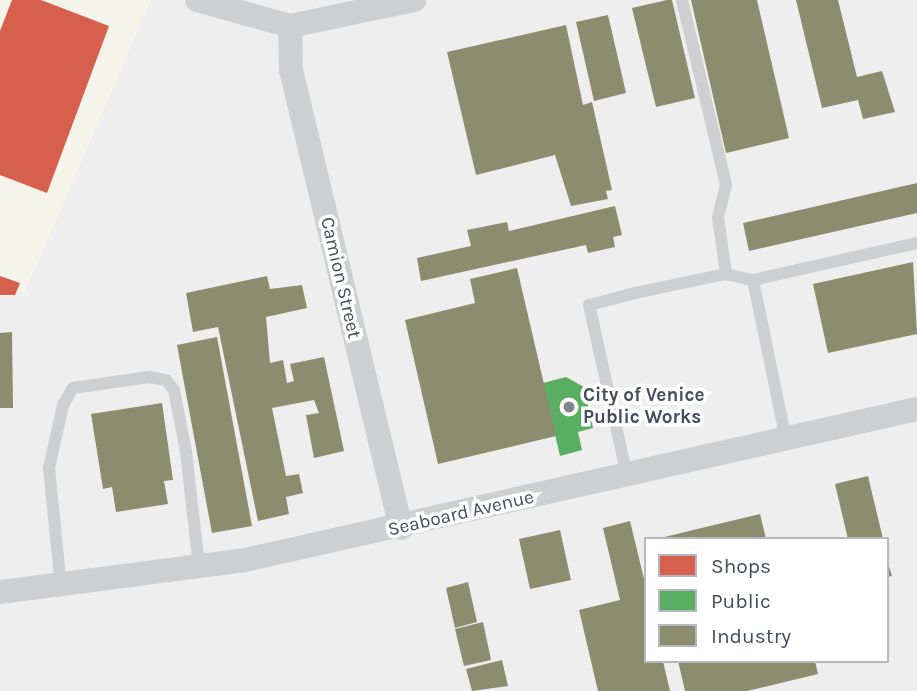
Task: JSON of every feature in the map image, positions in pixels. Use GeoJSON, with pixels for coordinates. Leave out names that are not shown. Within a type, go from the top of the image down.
{"type":"FeatureCollection","features":[{"type":"Feature","properties":{"kind":"street"},"geometry":{"type":"LineString","coordinates":[[197,0],[290,26],[414,0]]}},
{"type":"Feature","properties":{"kind":"street","name":"Camion Street"},"geometry":{"type":"LineString","coordinates":[[290,26],[291,70],[401,528]]}},
{"type":"Feature","properties":{"kind":"street","name":"Seaboard Avenue"},"geometry":{"type":"LineString","coordinates":[[0,592],[200,566],[401,528],[917,409]]}},
{"type":"Feature","properties":{"kind":"lane"},"geometry":{"type":"LineString","coordinates":[[682,0],[726,185],[718,217],[726,274]]}},
{"type":"Feature","properties":{"kind":"lane"},"geometry":{"type":"LineString","coordinates":[[627,476],[589,306],[726,274],[753,280],[917,243]]}},
{"type":"Feature","properties":{"kind":"lane"},"geometry":{"type":"LineString","coordinates":[[753,280],[786,439]]}},
{"type":"Feature","properties":{"kind":"lane"},"geometry":{"type":"LineString","coordinates":[[61,586],[50,468],[63,405],[73,387],[149,377],[166,380],[174,390],[200,566]]}},
{"type":"Feature","properties":{"kind":"shaded area"},"geometry":{"type":"Polygon","coordinates":[[[0,0],[151,0],[25,292],[0,294],[0,0]]]}},
{"type":"Feature","properties":{"kind":"building: Shops"},"geometry":{"type":"Polygon","coordinates":[[[12,0],[41,0],[109,26],[47,193],[0,175],[0,31],[12,0]]]}},
{"type":"Feature","properties":{"kind":"building: Shops"},"geometry":{"type":"Polygon","coordinates":[[[0,276],[20,283],[15,295],[0,295],[0,276]]]}},
{"type":"Feature","properties":{"kind":"building: Public","name":"City of Venice Public Works"},"geometry":{"type":"Polygon","coordinates":[[[566,377],[584,387],[593,428],[578,432],[582,450],[560,456],[543,383],[566,377]]]}},
{"type":"Feature","properties":{"kind":"building: Industry"},"geometry":{"type":"Polygon","coordinates":[[[672,0],[695,98],[656,107],[632,8],[672,0]]]}},
{"type":"Feature","properties":{"kind":"building: Industry"},"geometry":{"type":"Polygon","coordinates":[[[691,0],[757,0],[789,138],[726,153],[691,0]]]}},
{"type":"Feature","properties":{"kind":"building: Industry"},"geometry":{"type":"Polygon","coordinates":[[[796,0],[838,0],[857,77],[882,71],[895,112],[863,119],[858,100],[822,108],[796,0]]]}},
{"type":"Feature","properties":{"kind":"building: Industry"},"geometry":{"type":"Polygon","coordinates":[[[608,15],[626,93],[594,101],[576,22],[608,15]]]}},
{"type":"Feature","properties":{"kind":"building: Industry"},"geometry":{"type":"Polygon","coordinates":[[[566,25],[583,105],[592,102],[612,190],[606,191],[608,199],[571,206],[555,155],[476,175],[447,52],[566,25]]]}},
{"type":"Feature","properties":{"kind":"building: Industry"},"geometry":{"type":"Polygon","coordinates":[[[917,183],[917,213],[749,251],[743,223],[917,183]]]}},
{"type":"Feature","properties":{"kind":"building: Industry"},"geometry":{"type":"Polygon","coordinates":[[[615,206],[622,235],[613,237],[615,247],[588,253],[586,245],[421,281],[417,258],[471,246],[467,230],[507,222],[509,231],[615,206]]]}},
{"type":"Feature","properties":{"kind":"building: Industry"},"geometry":{"type":"Polygon","coordinates":[[[913,262],[917,334],[828,353],[813,284],[913,262]]]}},
{"type":"Feature","properties":{"kind":"building: Industry"},"geometry":{"type":"Polygon","coordinates":[[[517,268],[556,436],[438,464],[405,320],[475,303],[470,279],[517,268]]]}},
{"type":"Feature","properties":{"kind":"building: Industry"},"geometry":{"type":"Polygon","coordinates":[[[267,276],[270,289],[302,285],[307,308],[266,317],[270,363],[283,360],[287,383],[294,381],[290,364],[324,357],[344,451],[314,458],[306,415],[319,413],[314,400],[272,408],[286,476],[299,474],[303,493],[286,497],[289,514],[258,521],[218,327],[193,332],[186,293],[267,276]]]}},
{"type":"Feature","properties":{"kind":"building: Industry"},"geometry":{"type":"Polygon","coordinates":[[[12,332],[13,408],[0,408],[0,333],[12,332]]]}},
{"type":"Feature","properties":{"kind":"building: Industry"},"geometry":{"type":"Polygon","coordinates":[[[217,337],[252,526],[212,533],[177,345],[217,337]]]}},
{"type":"Feature","properties":{"kind":"building: Industry"},"geometry":{"type":"Polygon","coordinates":[[[162,403],[173,480],[164,481],[168,504],[116,512],[112,487],[103,489],[91,414],[162,403]]]}},
{"type":"Feature","properties":{"kind":"building: Industry"},"geometry":{"type":"Polygon","coordinates":[[[868,476],[883,537],[848,537],[835,484],[868,476]]]}},
{"type":"Feature","properties":{"kind":"building: Industry"},"geometry":{"type":"Polygon","coordinates":[[[760,514],[766,537],[664,537],[760,514]]]}},
{"type":"Feature","properties":{"kind":"building: Industry"},"geometry":{"type":"Polygon","coordinates":[[[630,521],[644,579],[644,663],[663,663],[670,691],[598,691],[579,610],[620,600],[603,528],[630,521]]]}},
{"type":"Feature","properties":{"kind":"building: Industry"},"geometry":{"type":"Polygon","coordinates":[[[560,530],[571,580],[530,589],[519,539],[560,530]]]}},
{"type":"Feature","properties":{"kind":"building: Industry"},"geometry":{"type":"Polygon","coordinates":[[[468,582],[477,622],[455,628],[446,588],[468,582]]]}},
{"type":"Feature","properties":{"kind":"building: Industry"},"geometry":{"type":"Polygon","coordinates":[[[483,622],[491,660],[464,666],[455,629],[483,622]]]}},
{"type":"Feature","properties":{"kind":"building: Industry"},"geometry":{"type":"Polygon","coordinates":[[[502,660],[508,686],[472,691],[466,669],[502,660]]]}},
{"type":"Feature","properties":{"kind":"building: Industry"},"geometry":{"type":"Polygon","coordinates":[[[678,663],[815,663],[818,674],[747,691],[685,691],[678,663]]]}},
{"type":"Feature","properties":{"kind":"place","name":"City of Venice Public Works"},"geometry":{"type":"Point","coordinates":[569,407]}}]}
